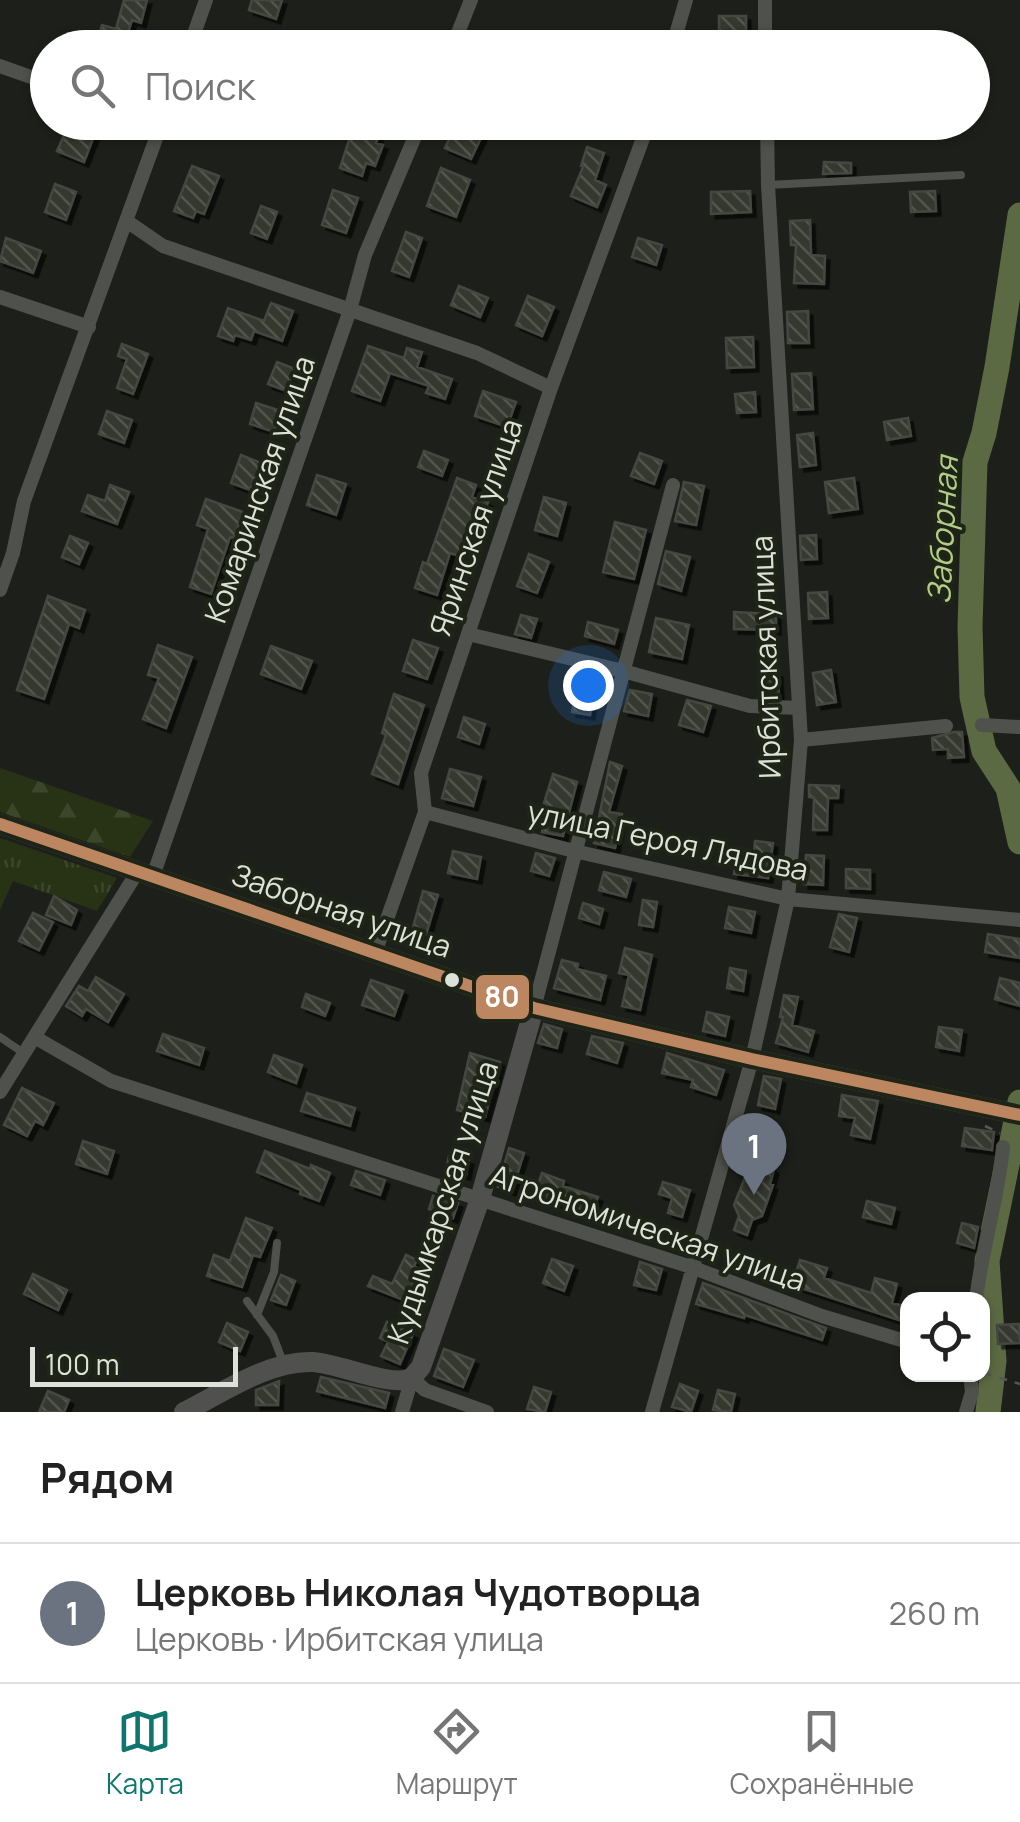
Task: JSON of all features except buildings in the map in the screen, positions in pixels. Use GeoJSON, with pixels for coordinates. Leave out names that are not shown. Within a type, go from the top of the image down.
{"type":"FeatureCollection","features":[{"type":"Feature","properties":{"kind":"street"},"geometry":{"type":"LineString","coordinates":[[195,30],[206,0]]}},
{"type":"Feature","properties":{"kind":"street"},"geometry":{"type":"LineString","coordinates":[[459,30],[471,0]]}},
{"type":"Feature","properties":{"kind":"street"},"geometry":{"type":"LineString","coordinates":[[677,30],[686,0]]}},
{"type":"Feature","properties":{"kind":"street"},"geometry":{"type":"LineString","coordinates":[[764,0],[765,30]]}},
{"type":"Feature","properties":{"kind":"street"},"geometry":{"type":"LineString","coordinates":[[0,66],[30,76]]}},
{"type":"Feature","properties":{"kind":"street"},"geometry":{"type":"LineString","coordinates":[[0,590],[24,502],[156,140]]}},
{"type":"Feature","properties":{"kind":"street","name":"Комаринская улица"},"geometry":{"type":"LineString","coordinates":[[0,1092],[145,873],[350,310],[365,255],[413,140]]}},
{"type":"Feature","properties":{"kind":"street","name":"Яринская улица"},"geometry":{"type":"LineString","coordinates":[[374,953],[426,812],[421,773],[550,388],[642,140]]}},
{"type":"Feature","properties":{"kind":"street","name":"Ирбитская улица"},"geometry":{"type":"LineString","coordinates":[[652,1412],[752,1059],[788,899],[801,740],[767,140]]}},
{"type":"Feature","properties":{"kind":"street"},"geometry":{"type":"LineString","coordinates":[[128,222],[163,246],[478,353],[550,388]]}},
{"type":"Feature","properties":{"kind":"street"},"geometry":{"type":"LineString","coordinates":[[0,297],[89,327]]}},
{"type":"Feature","properties":{"kind":"street","name":"Кудымкарская улица"},"geometry":{"type":"LineString","coordinates":[[402,1412],[480,1199],[672,486]]}},
{"type":"Feature","properties":{"kind":"street"},"geometry":{"type":"LineString","coordinates":[[0,532],[16,538]]}},
{"type":"Feature","properties":{"kind":"street"},"geometry":{"type":"LineString","coordinates":[[468,634],[750,706],[799,708]]}},
{"type":"Feature","properties":{"kind":"street"},"geometry":{"type":"LineString","coordinates":[[982,725],[1020,728]]}},
{"type":"Feature","properties":{"kind":"street"},"geometry":{"type":"LineString","coordinates":[[801,740],[946,726]]}},
{"type":"Feature","properties":{"kind":"street","name":"улица Героя Лядова"},"geometry":{"type":"LineString","coordinates":[[426,812],[574,851],[788,899],[1020,920]]}},
{"type":"Feature","properties":{"kind":"street","name":"Заборная улица"},"geometry":{"type":"LineString","coordinates":[[0,824],[534,1008],[1020,1115]]}},
{"type":"Feature","properties":{"kind":"street","name":"Агрономическая улица"},"geometry":{"type":"LineString","coordinates":[[36,1038],[111,1081],[691,1267],[822,1316],[900,1340]]}},
{"type":"Feature","properties":{"kind":"street"},"geometry":{"type":"LineString","coordinates":[[977,1292],[1003,1147]]}},
{"type":"Feature","properties":{"kind":"street"},"geometry":{"type":"LineString","coordinates":[[184,1412],[284,1366],[308,1362],[332,1364],[395,1381],[412,1378],[425,1390],[488,1412]]}},
{"type":"Feature","properties":{"kind":"street"},"geometry":{"type":"LineString","coordinates":[[966,1412],[971,1382]]}},
{"type":"Feature","properties":{"kind":"lane"},"geometry":{"type":"LineString","coordinates":[[768,185],[962,175]]}},
{"type":"Feature","properties":{"kind":"lane"},"geometry":{"type":"LineString","coordinates":[[0,1037],[25,1054]]}},
{"type":"Feature","properties":{"kind":"lane"},"geometry":{"type":"LineString","coordinates":[[257,1316],[274,1272],[277,1243]]}},
{"type":"Feature","properties":{"kind":"lane"},"geometry":{"type":"LineString","coordinates":[[246,1301],[272,1336],[284,1366]]}},
{"type":"Feature","properties":{"kind":"path"},"geometry":{"type":"LineString","coordinates":[[990,1375],[1020,1384]]}},
{"type":"Feature","properties":{"kind":"green space"},"geometry":{"type":"Polygon","coordinates":[[[0,768],[153,821],[130,857],[0,812],[0,768]]]}},
{"type":"Feature","properties":{"kind":"green space"},"geometry":{"type":"Polygon","coordinates":[[[0,838],[117,878],[97,911],[13,881],[0,910],[0,838]]]}},
{"type":"Feature","properties":{"kind":"waterway","name":"Заборная"},"geometry":{"type":"LineString","coordinates":[[1020,215],[997,367],[975,462],[970,627],[972,697],[984,751],[1008,788],[1020,842]]}},
{"type":"Feature","properties":{"kind":"waterway","name":"Заборная"},"geometry":{"type":"LineString","coordinates":[[988,1412],[994,1361],[987,1261],[1020,1102]]}},
{"type":"Feature","properties":{"kind":"transit line","name":"80"},"geometry":{"type":"LineString","coordinates":[[0,824],[534,1008],[1020,1115]]}},
{"type":"Feature","properties":{"kind":"place","name":"Церковь Николая Чудотворца"},"geometry":{"type":"Point","coordinates":[754,1195]}}]}
